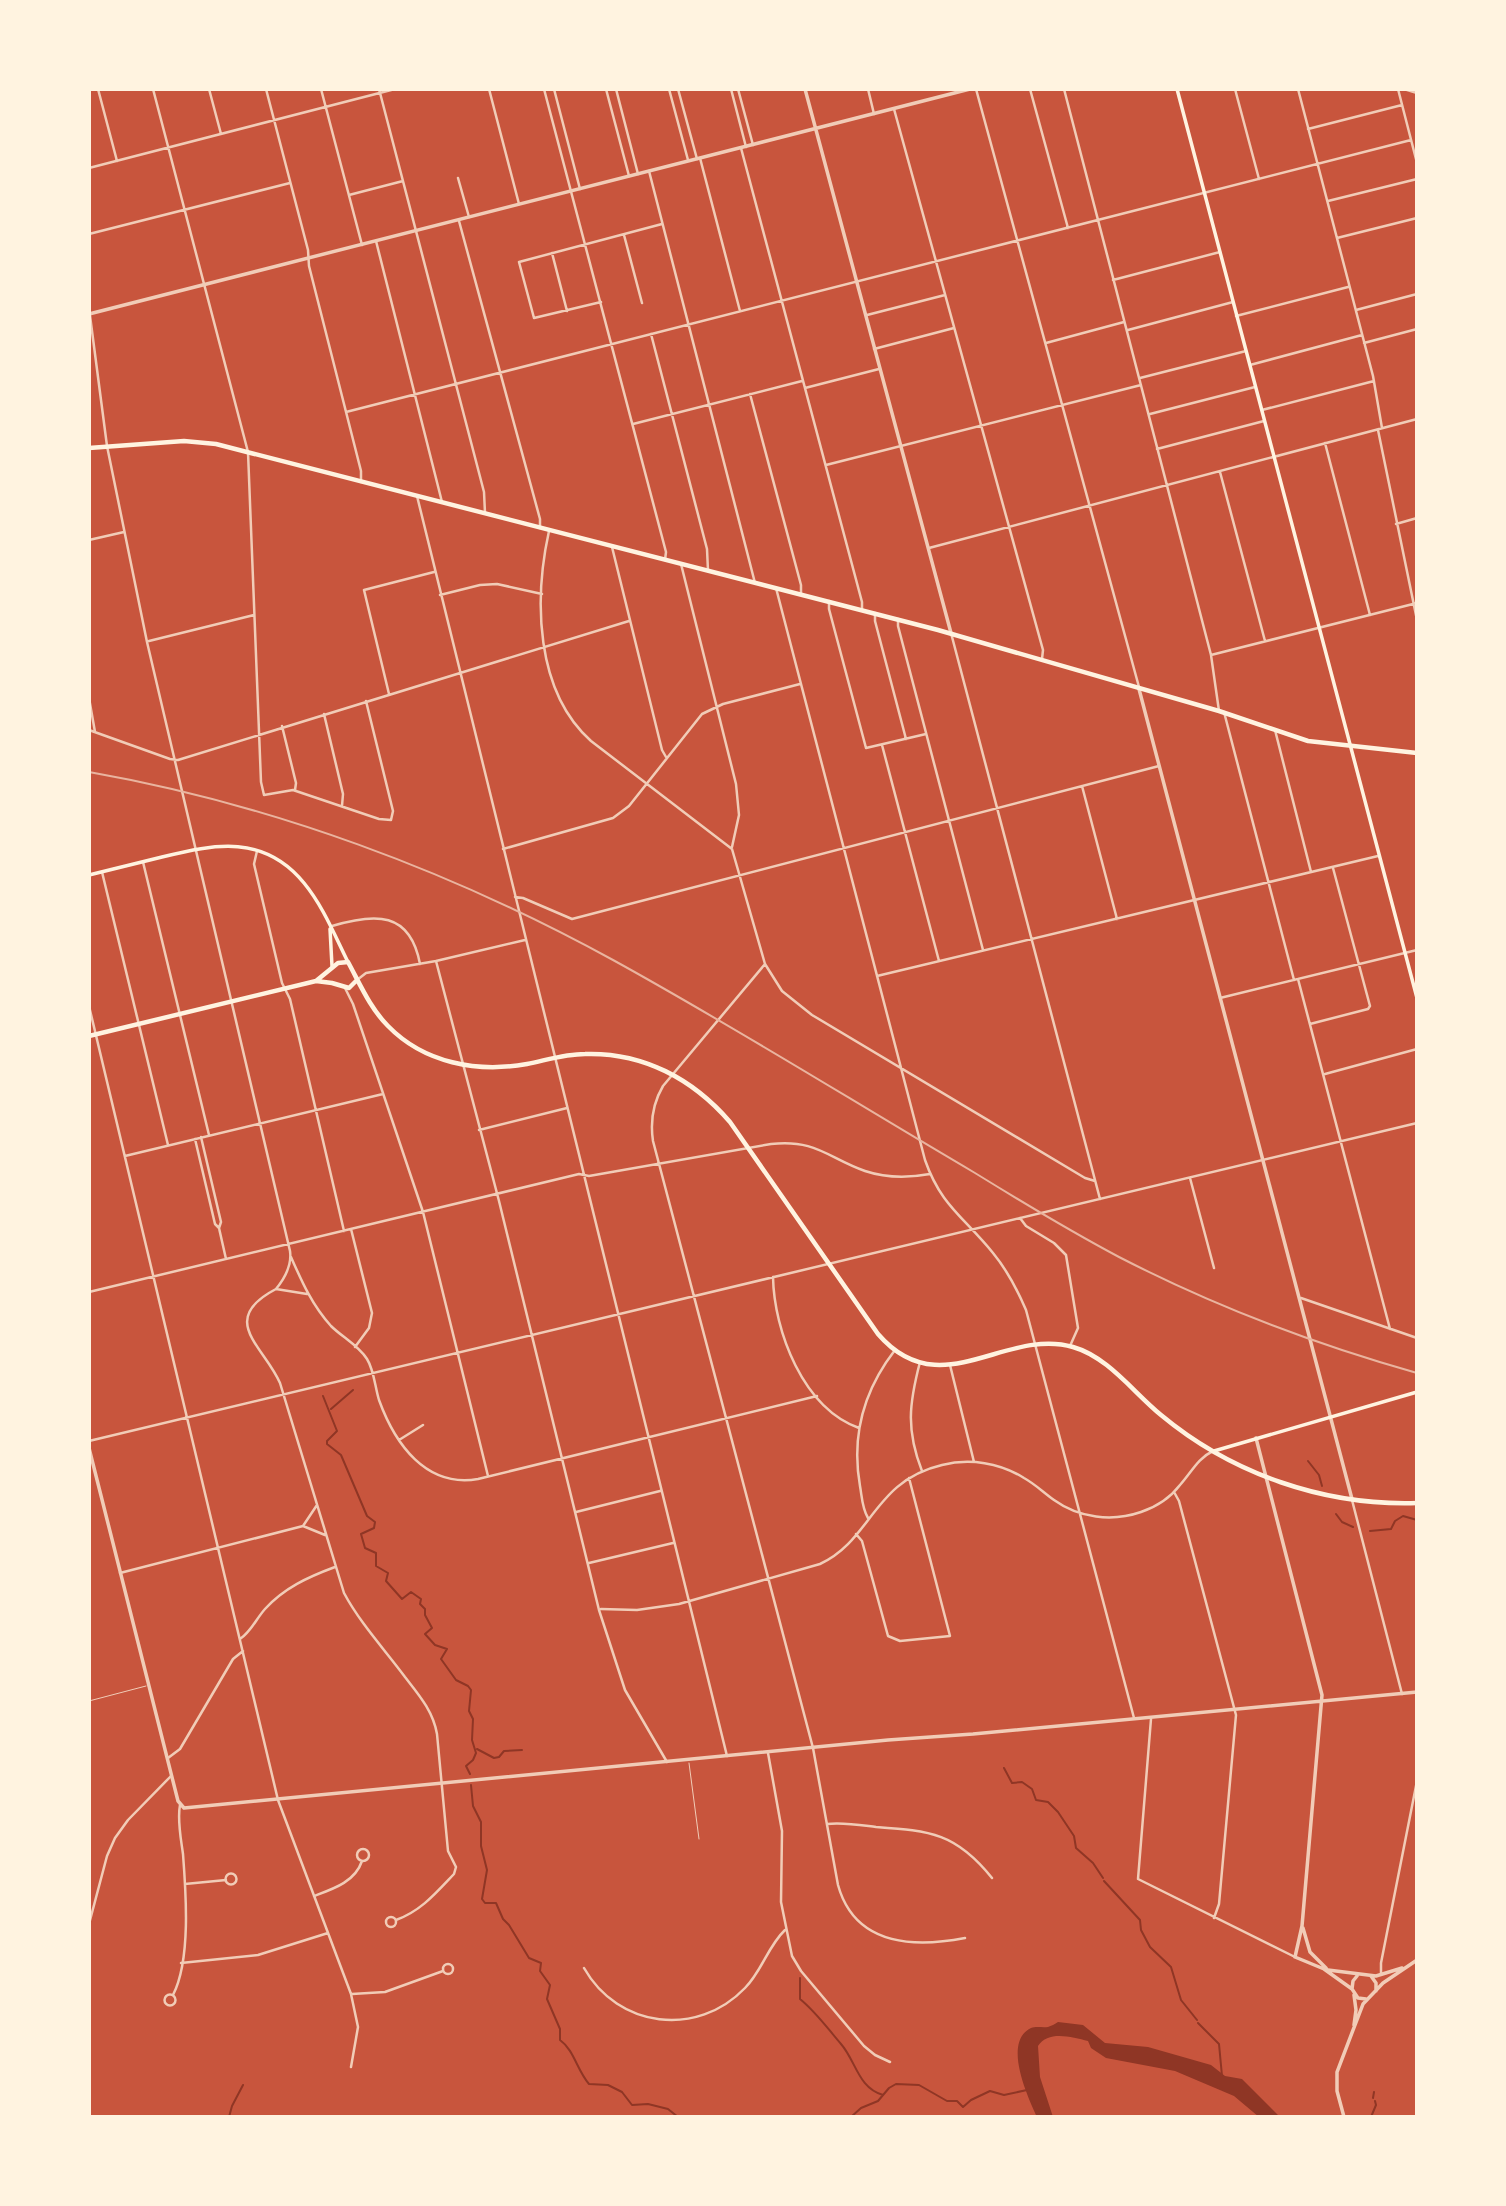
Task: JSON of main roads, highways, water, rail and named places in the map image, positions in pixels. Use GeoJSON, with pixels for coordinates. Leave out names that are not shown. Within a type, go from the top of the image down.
{"type":"FeatureCollection","features":[{"type":"Feature","properties":{"kind":"main road"},"geometry":{"type":"LineString","coordinates":[[1177,89],[1417,998]]}},
{"type":"Feature","properties":{"kind":"main road"},"geometry":{"type":"LineString","coordinates":[[89,448],[196,441],[248,452],[951,633],[1139,687],[1313,742],[1417,753]]}},
{"type":"Feature","properties":{"kind":"main road"},"geometry":{"type":"LineString","coordinates":[[89,875],[196,849],[228,845],[257,851],[279,861],[301,880],[376,1012],[402,1038],[434,1056],[463,1065],[503,1067],[584,1054],[617,1056],[673,1074],[714,1103],[749,1148],[872,1327],[895,1350],[920,1362],[950,1365],[1036,1345],[1070,1346],[1099,1360],[1161,1416],[1213,1451],[1265,1477],[1322,1494],[1352,1499],[1417,1503]]}},
{"type":"Feature","properties":{"kind":"main road"},"geometry":{"type":"LineString","coordinates":[[330,927],[333,959],[331,971],[337,984]]}},
{"type":"Feature","properties":{"kind":"main road"},"geometry":{"type":"LineString","coordinates":[[89,1036],[316,981],[338,963],[348,962]]}},
{"type":"Feature","properties":{"kind":"main road"},"geometry":{"type":"LineString","coordinates":[[316,981],[345,988],[353,986],[358,980]]}},
{"type":"Feature","properties":{"kind":"main road"},"geometry":{"type":"LineString","coordinates":[[1213,1451],[1417,1392]]}},
{"type":"Feature","properties":{"kind":"waterway"},"geometry":{"type":"LineString","coordinates":[[331,1409],[353,1390]]}},
{"type":"Feature","properties":{"kind":"waterway"},"geometry":{"type":"LineString","coordinates":[[323,1396],[337,1431],[327,1444],[341,1455],[367,1516],[375,1522],[374,1528],[361,1534],[365,1548],[376,1553],[376,1566],[388,1573],[386,1581],[402,1599],[411,1592],[421,1599],[420,1604],[425,1609],[432,1628],[425,1634],[435,1645],[447,1649],[441,1659],[456,1680],[471,1690],[469,1711],[473,1719],[472,1740],[476,1753],[466,1766],[470,1774]]}},
{"type":"Feature","properties":{"kind":"waterway"},"geometry":{"type":"LineString","coordinates":[[1308,1461],[1319,1475],[1322,1486]]}},
{"type":"Feature","properties":{"kind":"waterway"},"geometry":{"type":"LineString","coordinates":[[1336,1514],[1342,1522],[1353,1527]]}},
{"type":"Feature","properties":{"kind":"waterway"},"geometry":{"type":"LineString","coordinates":[[1370,1531],[1391,1529],[1395,1521],[1403,1516],[1417,1520]]}},
{"type":"Feature","properties":{"kind":"waterway"},"geometry":{"type":"LineString","coordinates":[[477,1749],[494,1758],[504,1751],[522,1750]]}},
{"type":"Feature","properties":{"kind":"waterway"},"geometry":{"type":"LineString","coordinates":[[1004,1768],[1012,1783],[1022,1782],[1032,1789],[1036,1800],[1048,1802],[1058,1812],[1074,1836],[1076,1848],[1093,1863],[1103,1878]]}},
{"type":"Feature","properties":{"kind":"waterway"},"geometry":{"type":"LineString","coordinates":[[471,1785],[473,1806],[481,1822],[481,1846],[487,1870],[482,1899],[485,1903],[496,1903],[503,1919],[529,1958],[541,1963],[540,1971],[550,1985],[547,1999],[560,2029],[560,2040],[569,2049],[589,2084],[608,2085],[622,2092],[632,2105],[648,2104],[668,2109],[678,2117]]}},
{"type":"Feature","properties":{"kind":"waterway"},"geometry":{"type":"LineString","coordinates":[[1104,1881],[1140,1920],[1141,1930],[1150,1947],[1171,1967],[1181,2000],[1197,2020]]}},
{"type":"Feature","properties":{"kind":"waterway"},"geometry":{"type":"LineString","coordinates":[[800,1978],[800,1999],[841,2044],[868,2086],[883,2095]]}},
{"type":"Feature","properties":{"kind":"waterway"},"geometry":{"type":"LineString","coordinates":[[1198,2023],[1219,2044],[1222,2076]]}},
{"type":"Feature","properties":{"kind":"waterway"},"geometry":{"type":"LineString","coordinates":[[851,2117],[861,2108],[878,2101],[896,2084],[919,2085],[947,2101],[957,2101],[963,2107],[990,2091],[1004,2095],[1027,2090]]}},
{"type":"Feature","properties":{"kind":"waterway"},"geometry":{"type":"LineString","coordinates":[[229,2117],[243,2085]]}},
{"type":"Feature","properties":{"kind":"waterway"},"geometry":{"type":"LineString","coordinates":[[1373,2098],[1374,2092]]}},
{"type":"Feature","properties":{"kind":"waterway"},"geometry":{"type":"LineString","coordinates":[[1371,2117],[1375,2101]]}},
{"type":"Feature","properties":{"kind":"railway"},"geometry":{"type":"LineString","coordinates":[[89,772],[225,802],[292,822],[424,870],[488,898],[659,985],[1119,1257],[1191,1292],[1265,1322],[1340,1350],[1417,1373]]}}]}
